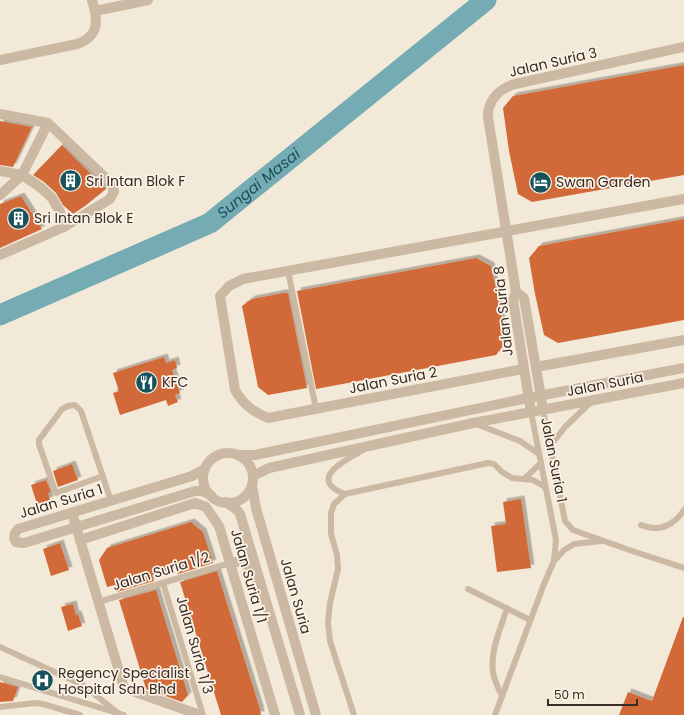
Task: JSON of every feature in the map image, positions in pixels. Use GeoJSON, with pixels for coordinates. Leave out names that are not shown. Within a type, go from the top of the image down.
{"type":"FeatureCollection","features":[{"type":"Feature","properties":{"kind":"street"},"geometry":{"type":"LineString","coordinates":[[0,60],[86,41],[94,33],[96,23],[92,0]]}},
{"type":"Feature","properties":{"kind":"street"},"geometry":{"type":"LineString","coordinates":[[95,11],[148,0]]}},
{"type":"Feature","properties":{"kind":"street","name":"Jalan Suria 3"},"geometry":{"type":"LineString","coordinates":[[507,231],[488,117],[491,102],[498,93],[506,86],[684,47]]}},
{"type":"Feature","properties":{"kind":"street"},"geometry":{"type":"LineString","coordinates":[[0,114],[48,123],[111,183],[114,191],[110,199],[64,227],[0,255]]}},
{"type":"Feature","properties":{"kind":"street"},"geometry":{"type":"LineString","coordinates":[[0,195],[22,175],[48,123]]}},
{"type":"Feature","properties":{"kind":"street"},"geometry":{"type":"LineString","coordinates":[[0,171],[22,175],[40,187],[52,198],[60,212],[64,227]]}},
{"type":"Feature","properties":{"kind":"street"},"geometry":{"type":"LineString","coordinates":[[288,271],[684,199]]}},
{"type":"Feature","properties":{"kind":"street","name":"Jalan Suria 8"},"geometry":{"type":"LineString","coordinates":[[507,231],[516,292],[513,300],[523,370],[531,412]]}},
{"type":"Feature","properties":{"kind":"street","name":"Jalan Suria 2"},"geometry":{"type":"LineString","coordinates":[[288,271],[243,279],[229,286],[220,296],[235,390],[240,399],[252,410],[268,418],[523,370]]}},
{"type":"Feature","properties":{"kind":"street"},"geometry":{"type":"LineString","coordinates":[[516,292],[524,298],[543,410]]}},
{"type":"Feature","properties":{"kind":"street"},"geometry":{"type":"LineString","coordinates":[[536,367],[684,340]]}},
{"type":"Feature","properties":{"kind":"street","name":"Jalan Suria"},"geometry":{"type":"LineString","coordinates":[[541,396],[684,368]]}},
{"type":"Feature","properties":{"kind":"street","name":"Jalan Suria"},"geometry":{"type":"LineString","coordinates":[[531,412],[684,383]]}},
{"type":"Feature","properties":{"kind":"street"},"geometry":{"type":"LineString","coordinates":[[240,455],[251,468],[253,480],[248,492],[242,498],[234,502],[218,500],[211,495],[206,488],[204,481],[205,469],[211,460],[217,455],[232,453],[240,455],[255,455],[541,396]]}},
{"type":"Feature","properties":{"kind":"street","name":"Jalan Suria 1"},"geometry":{"type":"LineString","coordinates":[[253,480],[269,468],[473,423],[531,412]]}},
{"type":"Feature","properties":{"kind":"street","name":"Jalan Suria 1"},"geometry":{"type":"LineString","coordinates":[[205,469],[192,476],[18,529],[14,538],[16,542],[24,543],[196,491],[211,495]]}},
{"type":"Feature","properties":{"kind":"street","name":"Jalan Suria"},"geometry":{"type":"LineString","coordinates":[[253,480],[256,508],[316,712]]}},
{"type":"Feature","properties":{"kind":"street"},"geometry":{"type":"LineString","coordinates":[[226,502],[238,510],[240,514],[300,715]]}},
{"type":"Feature","properties":{"kind":"street","name":"Jalan Suria 1/1"},"geometry":{"type":"LineString","coordinates":[[80,540],[195,503],[206,507],[219,526],[275,715]]}},
{"type":"Feature","properties":{"kind":"street"},"geometry":{"type":"LineString","coordinates":[[72,513],[124,688],[201,715]]}},
{"type":"Feature","properties":{"kind":"street"},"geometry":{"type":"LineString","coordinates":[[230,563],[241,561],[246,564],[264,594]]}},
{"type":"Feature","properties":{"kind":"lane"},"geometry":{"type":"LineString","coordinates":[[288,271],[316,409]]}},
{"type":"Feature","properties":{"kind":"lane"},"geometry":{"type":"LineString","coordinates":[[550,446],[565,427],[592,401]]}},
{"type":"Feature","properties":{"kind":"lane"},"geometry":{"type":"LineString","coordinates":[[103,476],[56,493],[39,444],[39,440],[62,409],[68,406],[75,406],[81,411],[103,476],[111,501]]}},
{"type":"Feature","properties":{"kind":"lane"},"geometry":{"type":"LineString","coordinates":[[543,410],[565,521],[573,530],[684,568]]}},
{"type":"Feature","properties":{"kind":"lane","name":"Jalan Suria 1"},"geometry":{"type":"LineString","coordinates":[[495,715],[530,620],[554,561],[556,540],[531,412]]}},
{"type":"Feature","properties":{"kind":"lane"},"geometry":{"type":"LineString","coordinates":[[473,423],[520,441],[539,454]]}},
{"type":"Feature","properties":{"kind":"lane"},"geometry":{"type":"LineString","coordinates":[[345,494],[331,486],[329,480],[330,474],[339,465],[371,445]]}},
{"type":"Feature","properties":{"kind":"lane"},"geometry":{"type":"LineString","coordinates":[[354,715],[330,641],[328,622],[330,603],[338,569],[337,555],[331,534],[331,512],[334,504],[345,494],[488,463],[494,464],[502,472],[512,478],[521,480],[541,463]]}},
{"type":"Feature","properties":{"kind":"lane"},"geometry":{"type":"LineString","coordinates":[[525,478],[533,480],[545,488]]}},
{"type":"Feature","properties":{"kind":"lane"},"geometry":{"type":"LineString","coordinates":[[641,525],[654,528],[665,526],[681,516],[684,510]]}},
{"type":"Feature","properties":{"kind":"lane"},"geometry":{"type":"LineString","coordinates":[[554,561],[564,550],[574,544],[604,541]]}},
{"type":"Feature","properties":{"kind":"lane","name":"Jalan Suria 1/2"},"geometry":{"type":"LineString","coordinates":[[98,602],[230,563]]}},
{"type":"Feature","properties":{"kind":"lane","name":"Jalan Suria 1/3"},"geometry":{"type":"LineString","coordinates":[[164,583],[201,715]]}},
{"type":"Feature","properties":{"kind":"lane"},"geometry":{"type":"LineString","coordinates":[[468,589],[530,620]]}},
{"type":"Feature","properties":{"kind":"lane"},"geometry":{"type":"LineString","coordinates":[[502,696],[493,673],[493,664],[494,648],[507,608]]}},
{"type":"Feature","properties":{"kind":"lane"},"geometry":{"type":"LineString","coordinates":[[0,647],[83,685],[121,714]]}},
{"type":"Feature","properties":{"kind":"lane"},"geometry":{"type":"LineString","coordinates":[[0,677],[121,714]]}},
{"type":"Feature","properties":{"kind":"lane"},"geometry":{"type":"LineString","coordinates":[[0,706],[35,703],[80,715]]}},
{"type":"Feature","properties":{"kind":"building"},"geometry":{"type":"Polygon","coordinates":[[[684,65],[684,175],[532,202],[518,194],[509,151],[503,108],[513,96],[684,65]]]}},
{"type":"Feature","properties":{"kind":"building"},"geometry":{"type":"Polygon","coordinates":[[[0,121],[32,127],[13,167],[0,165],[0,121]]]}},
{"type":"Feature","properties":{"kind":"building","name":"Sri Intan Blok F"},"geometry":{"type":"Polygon","coordinates":[[[62,145],[106,189],[73,214],[63,205],[56,193],[44,182],[33,175],[62,145]]]}},
{"type":"Feature","properties":{"kind":"building","name":"Sri Intan Blok E"},"geometry":{"type":"Polygon","coordinates":[[[21,196],[42,229],[0,248],[0,204],[21,196]]]}},
{"type":"Feature","properties":{"kind":"building"},"geometry":{"type":"Polygon","coordinates":[[[684,219],[684,320],[558,343],[544,335],[529,258],[539,246],[684,219]]]}},
{"type":"Feature","properties":{"kind":"building"},"geometry":{"type":"Polygon","coordinates":[[[476,258],[491,266],[500,307],[505,343],[496,355],[316,389],[297,291],[476,258]]]}},
{"type":"Feature","properties":{"kind":"building"},"geometry":{"type":"Polygon","coordinates":[[[288,293],[307,388],[268,395],[258,387],[242,306],[252,299],[288,293]]]}},
{"type":"Feature","properties":{"kind":"building","name":"KFC"},"geometry":{"type":"Polygon","coordinates":[[[164,357],[166,363],[175,360],[177,368],[172,370],[180,393],[175,395],[178,402],[168,406],[166,400],[120,415],[113,393],[119,391],[113,373],[164,357]]]}},
{"type":"Feature","properties":{"kind":"building"},"geometry":{"type":"Polygon","coordinates":[[[72,464],[78,480],[58,487],[53,471],[72,464]]]}},
{"type":"Feature","properties":{"kind":"building"},"geometry":{"type":"Polygon","coordinates":[[[46,480],[51,492],[48,493],[50,500],[37,504],[31,485],[46,480]]]}},
{"type":"Feature","properties":{"kind":"building"},"geometry":{"type":"Polygon","coordinates":[[[521,499],[531,568],[497,572],[491,526],[506,524],[503,502],[521,499]]]}},
{"type":"Feature","properties":{"kind":"building"},"geometry":{"type":"Polygon","coordinates":[[[191,522],[203,532],[213,563],[178,574],[176,568],[152,575],[154,581],[117,592],[115,585],[107,587],[99,560],[107,548],[191,522]]]}},
{"type":"Feature","properties":{"kind":"building"},"geometry":{"type":"Polygon","coordinates":[[[60,543],[69,570],[51,576],[43,549],[60,543]]]}},
{"type":"Feature","properties":{"kind":"building"},"geometry":{"type":"Polygon","coordinates":[[[217,571],[261,715],[221,715],[180,582],[217,571]]]}},
{"type":"Feature","properties":{"kind":"building"},"geometry":{"type":"Polygon","coordinates":[[[156,590],[188,695],[182,702],[146,689],[119,600],[156,590]]]}},
{"type":"Feature","properties":{"kind":"building"},"geometry":{"type":"Polygon","coordinates":[[[73,604],[76,615],[78,614],[82,626],[68,631],[61,607],[73,604]]]}},
{"type":"Feature","properties":{"kind":"building"},"geometry":{"type":"Polygon","coordinates":[[[683,617],[684,715],[619,715],[628,692],[652,701],[683,617]]]}},
{"type":"Feature","properties":{"kind":"building"},"geometry":{"type":"Polygon","coordinates":[[[0,682],[18,687],[13,701],[0,702],[0,682]]]}},
{"type":"Feature","properties":{"kind":"waterway","name":"Sungai Masai"},"geometry":{"type":"LineString","coordinates":[[0,315],[210,223],[486,0]]}},
{"type":"Feature","properties":{"kind":"place","name":"Sri Intan Blok F"},"geometry":{"type":"Point","coordinates":[71,181]}},
{"type":"Feature","properties":{"kind":"place","name":"Swan Garden"},"geometry":{"type":"Point","coordinates":[541,182]}},
{"type":"Feature","properties":{"kind":"place","name":"Sri Intan Blok E"},"geometry":{"type":"Point","coordinates":[18,218]}},
{"type":"Feature","properties":{"kind":"place","name":"KFC"},"geometry":{"type":"Point","coordinates":[146,382]}},
{"type":"Feature","properties":{"kind":"place","name":"Regency Specialist Hospital Sdn Bhd"},"geometry":{"type":"Point","coordinates":[42,681]}}]}
